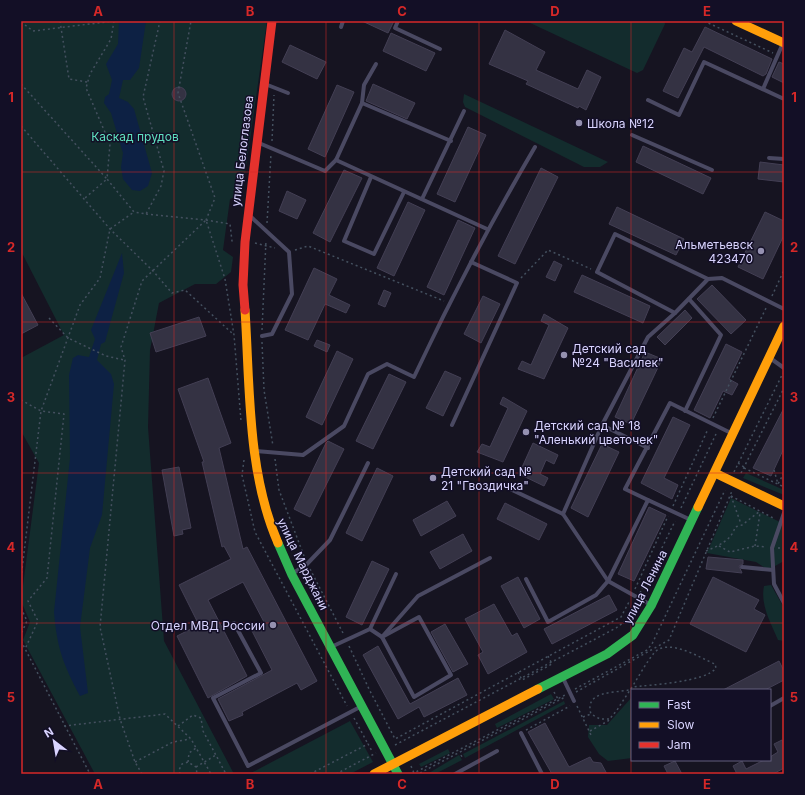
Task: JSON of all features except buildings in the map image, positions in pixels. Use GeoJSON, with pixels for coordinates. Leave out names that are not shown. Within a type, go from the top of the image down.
{"type":"FeatureCollection","features":[{"type":"Feature","properties":{"kind":"street","name":"улица Белоглазова"},"geometry":{"type":"LineString","coordinates":[[244,285],[247,213],[272,21]]}},
{"type":"Feature","properties":{"kind":"street"},"geometry":{"type":"LineString","coordinates":[[736,21],[784,43]]}},
{"type":"Feature","properties":{"kind":"street","name":"улица Марджани"},"geometry":{"type":"LineString","coordinates":[[244,285],[254,451],[258,483],[270,526],[292,574],[398,774]]}},
{"type":"Feature","properties":{"kind":"street","name":"улица Ленина"},"geometry":{"type":"LineString","coordinates":[[374,774],[562,677],[624,643],[637,630],[651,606],[784,326]]}},
{"type":"Feature","properties":{"kind":"street"},"geometry":{"type":"LineString","coordinates":[[715,473],[784,506]]}},
{"type":"Feature","properties":{"kind":"lane"},"geometry":{"type":"LineString","coordinates":[[340,27],[343,21]]}},
{"type":"Feature","properties":{"kind":"lane"},"geometry":{"type":"LineString","coordinates":[[398,21],[395,28],[440,49]]}},
{"type":"Feature","properties":{"kind":"lane"},"geometry":{"type":"LineString","coordinates":[[763,89],[784,43]]}},
{"type":"Feature","properties":{"kind":"lane"},"geometry":{"type":"LineString","coordinates":[[648,100],[679,116],[704,62],[784,98]]}},
{"type":"Feature","properties":{"kind":"lane"},"geometry":{"type":"LineString","coordinates":[[256,142],[324,171],[336,160],[362,103],[364,85],[376,64]]}},
{"type":"Feature","properties":{"kind":"lane"},"geometry":{"type":"LineString","coordinates":[[263,83],[288,94]]}},
{"type":"Feature","properties":{"kind":"lane"},"geometry":{"type":"LineString","coordinates":[[362,103],[451,141]]}},
{"type":"Feature","properties":{"kind":"lane"},"geometry":{"type":"LineString","coordinates":[[422,199],[464,111]]}},
{"type":"Feature","properties":{"kind":"lane"},"geometry":{"type":"LineString","coordinates":[[632,135],[712,170]]}},
{"type":"Feature","properties":{"kind":"lane"},"geometry":{"type":"LineString","coordinates":[[254,451],[303,455],[344,426],[368,374],[387,364],[414,377],[448,303],[471,262],[487,229],[535,147]]}},
{"type":"Feature","properties":{"kind":"lane"},"geometry":{"type":"LineString","coordinates":[[769,158],[784,159]]}},
{"type":"Feature","properties":{"kind":"lane"},"geometry":{"type":"LineString","coordinates":[[336,160],[487,229]]}},
{"type":"Feature","properties":{"kind":"lane"},"geometry":{"type":"LineString","coordinates":[[371,177],[344,241],[374,254],[404,192]]}},
{"type":"Feature","properties":{"kind":"lane"},"geometry":{"type":"LineString","coordinates":[[247,213],[267,229],[289,252],[292,294],[272,334],[262,336]]}},
{"type":"Feature","properties":{"kind":"lane"},"geometry":{"type":"LineString","coordinates":[[675,313],[597,272],[615,234],[708,279],[722,278],[784,309]]}},
{"type":"Feature","properties":{"kind":"lane"},"geometry":{"type":"LineString","coordinates":[[452,424],[517,283],[471,262]]}},
{"type":"Feature","properties":{"kind":"lane"},"geometry":{"type":"LineString","coordinates":[[563,514],[602,425],[648,337],[675,313],[708,279]]}},
{"type":"Feature","properties":{"kind":"lane"},"geometry":{"type":"LineString","coordinates":[[685,411],[721,334],[689,299]]}},
{"type":"Feature","properties":{"kind":"lane"},"geometry":{"type":"LineString","coordinates":[[769,358],[784,368]]}},
{"type":"Feature","properties":{"kind":"lane"},"geometry":{"type":"LineString","coordinates":[[692,520],[625,489],[648,448],[670,403],[734,434]]}},
{"type":"Feature","properties":{"kind":"lane"},"geometry":{"type":"LineString","coordinates":[[602,425],[648,448]]}},
{"type":"Feature","properties":{"kind":"lane"},"geometry":{"type":"LineString","coordinates":[[292,574],[307,564],[330,540],[368,463]]}},
{"type":"Feature","properties":{"kind":"lane"},"geometry":{"type":"LineString","coordinates":[[510,489],[563,514],[608,581],[651,606]]}},
{"type":"Feature","properties":{"kind":"lane"},"geometry":{"type":"LineString","coordinates":[[526,580],[548,622],[596,595],[608,581],[648,500]]}},
{"type":"Feature","properties":{"kind":"lane"},"geometry":{"type":"LineString","coordinates":[[784,513],[772,548],[774,584],[784,603]]}},
{"type":"Feature","properties":{"kind":"lane"},"geometry":{"type":"LineString","coordinates":[[382,637],[418,596],[490,558]]}},
{"type":"Feature","properties":{"kind":"lane"},"geometry":{"type":"LineString","coordinates":[[742,566],[773,570]]}},
{"type":"Feature","properties":{"kind":"lane"},"geometry":{"type":"LineString","coordinates":[[331,647],[370,629],[396,574]]}},
{"type":"Feature","properties":{"kind":"lane"},"geometry":{"type":"LineString","coordinates":[[370,629],[382,637],[414,697],[451,675],[419,617],[382,637]]}},
{"type":"Feature","properties":{"kind":"lane"},"geometry":{"type":"LineString","coordinates":[[234,623],[260,673],[213,698],[248,766],[361,706]]}},
{"type":"Feature","properties":{"kind":"lane"},"geometry":{"type":"LineString","coordinates":[[562,677],[574,701]]}},
{"type":"Feature","properties":{"kind":"lane"},"geometry":{"type":"LineString","coordinates":[[771,705],[784,698]]}},
{"type":"Feature","properties":{"kind":"lane"},"geometry":{"type":"LineString","coordinates":[[521,733],[542,774]]}},
{"type":"Feature","properties":{"kind":"lane"},"geometry":{"type":"LineString","coordinates":[[456,774],[497,751]]}},
{"type":"Feature","properties":{"kind":"path"},"geometry":{"type":"LineString","coordinates":[[60,21],[69,79],[87,82]]}},
{"type":"Feature","properties":{"kind":"path"},"geometry":{"type":"LineString","coordinates":[[21,22],[33,31],[114,21],[111,39],[87,82],[86,88],[110,144],[107,179],[85,198]]}},
{"type":"Feature","properties":{"kind":"path"},"geometry":{"type":"LineString","coordinates":[[146,214],[161,186],[164,171],[143,97],[160,21]]}},
{"type":"Feature","properties":{"kind":"path"},"geometry":{"type":"LineString","coordinates":[[142,774],[135,762],[120,719],[100,627],[125,360],[121,348],[142,281],[206,220],[215,198],[178,93],[191,21]]}},
{"type":"Feature","properties":{"kind":"path"},"geometry":{"type":"LineString","coordinates":[[704,21],[778,56]]}},
{"type":"Feature","properties":{"kind":"path"},"geometry":{"type":"LineString","coordinates":[[21,84],[107,179],[134,212],[230,224],[232,241],[266,245],[289,252],[308,246],[448,303]]}},
{"type":"Feature","properties":{"kind":"path"},"geometry":{"type":"LineString","coordinates":[[274,88],[262,336],[264,390],[279,490],[307,564],[347,640],[369,689],[395,739]]}},
{"type":"Feature","properties":{"kind":"path"},"geometry":{"type":"LineString","coordinates":[[21,126],[85,198],[110,229],[153,271],[172,293],[185,290],[234,335]]}},
{"type":"Feature","properties":{"kind":"path"},"geometry":{"type":"LineString","coordinates":[[21,578],[41,411],[80,305],[100,278],[110,229],[134,212]]}},
{"type":"Feature","properties":{"kind":"path"},"geometry":{"type":"LineString","coordinates":[[206,220],[225,279],[234,335],[241,422]]}},
{"type":"Feature","properties":{"kind":"path"},"geometry":{"type":"LineString","coordinates":[[517,283],[548,250],[597,272]]}},
{"type":"Feature","properties":{"kind":"path"},"geometry":{"type":"LineString","coordinates":[[49,318],[68,338],[106,356],[125,360]]}},
{"type":"Feature","properties":{"kind":"path"},"geometry":{"type":"LineString","coordinates":[[742,525],[731,496],[733,481],[738,463],[784,372]]}},
{"type":"Feature","properties":{"kind":"path"},"geometry":{"type":"LineString","coordinates":[[412,774],[570,692],[647,650],[652,644],[733,481],[744,467],[784,388]]}},
{"type":"Feature","properties":{"kind":"path"},"geometry":{"type":"LineString","coordinates":[[21,400],[41,411],[64,414],[47,578],[28,601],[38,621],[25,649]]}},
{"type":"Feature","properties":{"kind":"path"},"geometry":{"type":"LineString","coordinates":[[550,661],[620,625],[628,616],[679,514],[720,427]]}},
{"type":"Feature","properties":{"kind":"path"},"geometry":{"type":"LineString","coordinates":[[244,453],[242,475],[255,532],[372,751]]}},
{"type":"Feature","properties":{"kind":"path"},"geometry":{"type":"LineString","coordinates":[[738,463],[784,487]]}},
{"type":"Feature","properties":{"kind":"path"},"geometry":{"type":"LineString","coordinates":[[774,470],[778,484]]}},
{"type":"Feature","properties":{"kind":"path"},"geometry":{"type":"LineString","coordinates":[[778,484],[784,473]]}},
{"type":"Feature","properties":{"kind":"path"},"geometry":{"type":"LineString","coordinates":[[731,496],[780,522]]}},
{"type":"Feature","properties":{"kind":"path"},"geometry":{"type":"LineString","coordinates":[[706,551],[719,546],[733,534],[735,527],[742,525],[760,511]]}},
{"type":"Feature","properties":{"kind":"path"},"geometry":{"type":"LineString","coordinates":[[719,546],[730,552],[755,546],[760,511]]}},
{"type":"Feature","properties":{"kind":"path"},"geometry":{"type":"LineString","coordinates":[[21,608],[27,621],[21,634]]}},
{"type":"Feature","properties":{"kind":"path"},"geometry":{"type":"LineString","coordinates":[[21,641],[90,774]]}},
{"type":"Feature","properties":{"kind":"path"},"geometry":{"type":"LineString","coordinates":[[590,731],[610,719],[655,652],[662,648],[674,646],[715,664],[716,668],[713,673],[701,677],[632,687]]}},
{"type":"Feature","properties":{"kind":"path"},"geometry":{"type":"LineString","coordinates":[[518,672],[522,680],[552,664],[548,656]]}},
{"type":"Feature","properties":{"kind":"path"},"geometry":{"type":"LineString","coordinates":[[398,744],[521,677]]}},
{"type":"Feature","properties":{"kind":"path"},"geometry":{"type":"LineString","coordinates":[[610,719],[600,719],[591,714],[589,706],[592,699],[600,694],[629,690]]}},
{"type":"Feature","properties":{"kind":"path"},"geometry":{"type":"LineString","coordinates":[[521,733],[576,703],[591,735]]}},
{"type":"Feature","properties":{"kind":"path"},"geometry":{"type":"LineString","coordinates":[[64,726],[166,714],[191,739],[211,774]]}},
{"type":"Feature","properties":{"kind":"path"},"geometry":{"type":"LineString","coordinates":[[583,717],[591,714]]}},
{"type":"Feature","properties":{"kind":"path"},"geometry":{"type":"LineString","coordinates":[[178,726],[193,715],[201,718],[203,731],[226,774]]}},
{"type":"Feature","properties":{"kind":"path"},"geometry":{"type":"LineString","coordinates":[[135,762],[173,742],[191,739]]}},
{"type":"Feature","properties":{"kind":"path"},"geometry":{"type":"LineString","coordinates":[[310,774],[368,744]]}},
{"type":"Feature","properties":{"kind":"path"},"geometry":{"type":"LineString","coordinates":[[188,762],[188,753],[196,748]]}},
{"type":"Feature","properties":{"kind":"path"},"geometry":{"type":"LineString","coordinates":[[336,774],[376,753]]}},
{"type":"Feature","properties":{"kind":"path"},"geometry":{"type":"LineString","coordinates":[[461,754],[463,759]]}},
{"type":"Feature","properties":{"kind":"path"},"geometry":{"type":"LineString","coordinates":[[196,767],[216,755]]}},
{"type":"Feature","properties":{"kind":"path"},"geometry":{"type":"LineString","coordinates":[[188,762],[196,767],[197,774]]}},
{"type":"Feature","properties":{"kind":"path"},"geometry":{"type":"LineString","coordinates":[[180,774],[179,770],[182,764],[188,762]]}},
{"type":"Feature","properties":{"kind":"green space","name":"Каскад прудов"},"geometry":{"type":"Polygon","coordinates":[[[21,21],[267,21],[242,195],[230,199],[223,250],[233,257],[231,272],[216,284],[195,284],[159,303],[150,350],[148,427],[164,641],[234,774],[95,774],[23,640],[30,622],[21,601],[39,463],[21,431],[21,358],[64,335],[21,251],[21,21]]]}},
{"type":"Feature","properties":{"kind":"green space"},"geometry":{"type":"Polygon","coordinates":[[[526,21],[664,21],[665,24],[643,70],[637,73],[526,21]]]}},
{"type":"Feature","properties":{"kind":"green space"},"geometry":{"type":"Polygon","coordinates":[[[464,94],[608,162],[600,167],[584,167],[465,107],[463,102],[464,94]]]}},
{"type":"Feature","properties":{"kind":"green space"},"geometry":{"type":"Polygon","coordinates":[[[746,473],[784,490],[784,495],[743,478],[746,473]]]}},
{"type":"Feature","properties":{"kind":"green space"},"geometry":{"type":"Polygon","coordinates":[[[731,498],[784,524],[784,561],[768,570],[756,562],[707,553],[731,498]]]}},
{"type":"Feature","properties":{"kind":"green space"},"geometry":{"type":"Polygon","coordinates":[[[771,585],[784,608],[784,641],[778,640],[765,607],[763,593],[764,586],[771,585]]]}},
{"type":"Feature","properties":{"kind":"green space"},"geometry":{"type":"Polygon","coordinates":[[[551,694],[554,699],[497,728],[495,724],[551,694]]]}},
{"type":"Feature","properties":{"kind":"green space"},"geometry":{"type":"Polygon","coordinates":[[[631,698],[631,758],[608,761],[599,754],[588,737],[589,725],[607,725],[631,698]]]}},
{"type":"Feature","properties":{"kind":"green space"},"geometry":{"type":"Polygon","coordinates":[[[564,701],[565,704],[465,758],[463,754],[564,701]]]}},
{"type":"Feature","properties":{"kind":"green space"},"geometry":{"type":"Polygon","coordinates":[[[350,721],[373,762],[350,774],[249,774],[350,721]]]}},
{"type":"Feature","properties":{"kind":"green space"},"geometry":{"type":"Polygon","coordinates":[[[448,749],[450,753],[421,767],[419,764],[448,749]]]}},
{"type":"Feature","properties":{"kind":"green space"},"geometry":{"type":"Polygon","coordinates":[[[459,755],[462,760],[435,774],[429,773],[459,755]]]}},
{"type":"Feature","properties":{"kind":"water"},"geometry":{"type":"Polygon","coordinates":[[[119,21],[146,21],[139,68],[130,80],[123,80],[119,98],[128,102],[134,109],[152,173],[148,186],[140,191],[132,190],[123,179],[121,167],[123,153],[111,113],[104,103],[105,97],[109,94],[112,80],[106,64],[118,44],[119,21]]]}},
{"type":"Feature","properties":{"kind":"water"},"geometry":{"type":"Polygon","coordinates":[[[122,253],[124,273],[105,342],[101,344],[97,360],[111,374],[114,384],[102,515],[90,548],[80,627],[88,693],[80,696],[62,656],[57,636],[54,612],[70,458],[69,375],[73,358],[78,355],[89,357],[95,339],[91,330],[122,253]]]}},
{"type":"Feature","properties":{"kind":"traffic: fast"},"geometry":{"type":"LineString","coordinates":[[538,689],[607,654],[633,635],[651,606],[698,507]]}},
{"type":"Feature","properties":{"kind":"traffic: fast"},"geometry":{"type":"LineString","coordinates":[[278,543],[292,575],[398,774]]}},
{"type":"Feature","properties":{"kind":"traffic: slow"},"geometry":{"type":"LineString","coordinates":[[736,21],[784,43]]}},
{"type":"Feature","properties":{"kind":"traffic: slow"},"geometry":{"type":"LineString","coordinates":[[245,310],[249,398],[255,458],[260,487],[268,516],[278,543]]}},
{"type":"Feature","properties":{"kind":"traffic: slow"},"geometry":{"type":"LineString","coordinates":[[698,507],[784,326]]}},
{"type":"Feature","properties":{"kind":"traffic: slow"},"geometry":{"type":"LineString","coordinates":[[715,473],[784,506]]}},
{"type":"Feature","properties":{"kind":"traffic: slow"},"geometry":{"type":"LineString","coordinates":[[374,774],[538,689]]}},
{"type":"Feature","properties":{"kind":"traffic: jam"},"geometry":{"type":"LineString","coordinates":[[245,310],[243,285],[245,242],[272,21]]}},
{"type":"Feature","properties":{"kind":"place","name":"Школа №12"},"geometry":{"type":"Point","coordinates":[579,123]}},
{"type":"Feature","properties":{"kind":"place","name":"Альметьевск 423470"},"geometry":{"type":"Point","coordinates":[761,251]}},
{"type":"Feature","properties":{"kind":"place","name":"Детский сад №24 \"Василек\""},"geometry":{"type":"Point","coordinates":[564,355]}},
{"type":"Feature","properties":{"kind":"place","name":"Детский сад № 18 \"Аленький цветочек\""},"geometry":{"type":"Point","coordinates":[526,432]}},
{"type":"Feature","properties":{"kind":"place","name":"Детский сад № 21 \"Гвоздичка\""},"geometry":{"type":"Point","coordinates":[433,478]}},
{"type":"Feature","properties":{"kind":"place","name":"Отдел МВД России"},"geometry":{"type":"Point","coordinates":[273,625]}}]}
